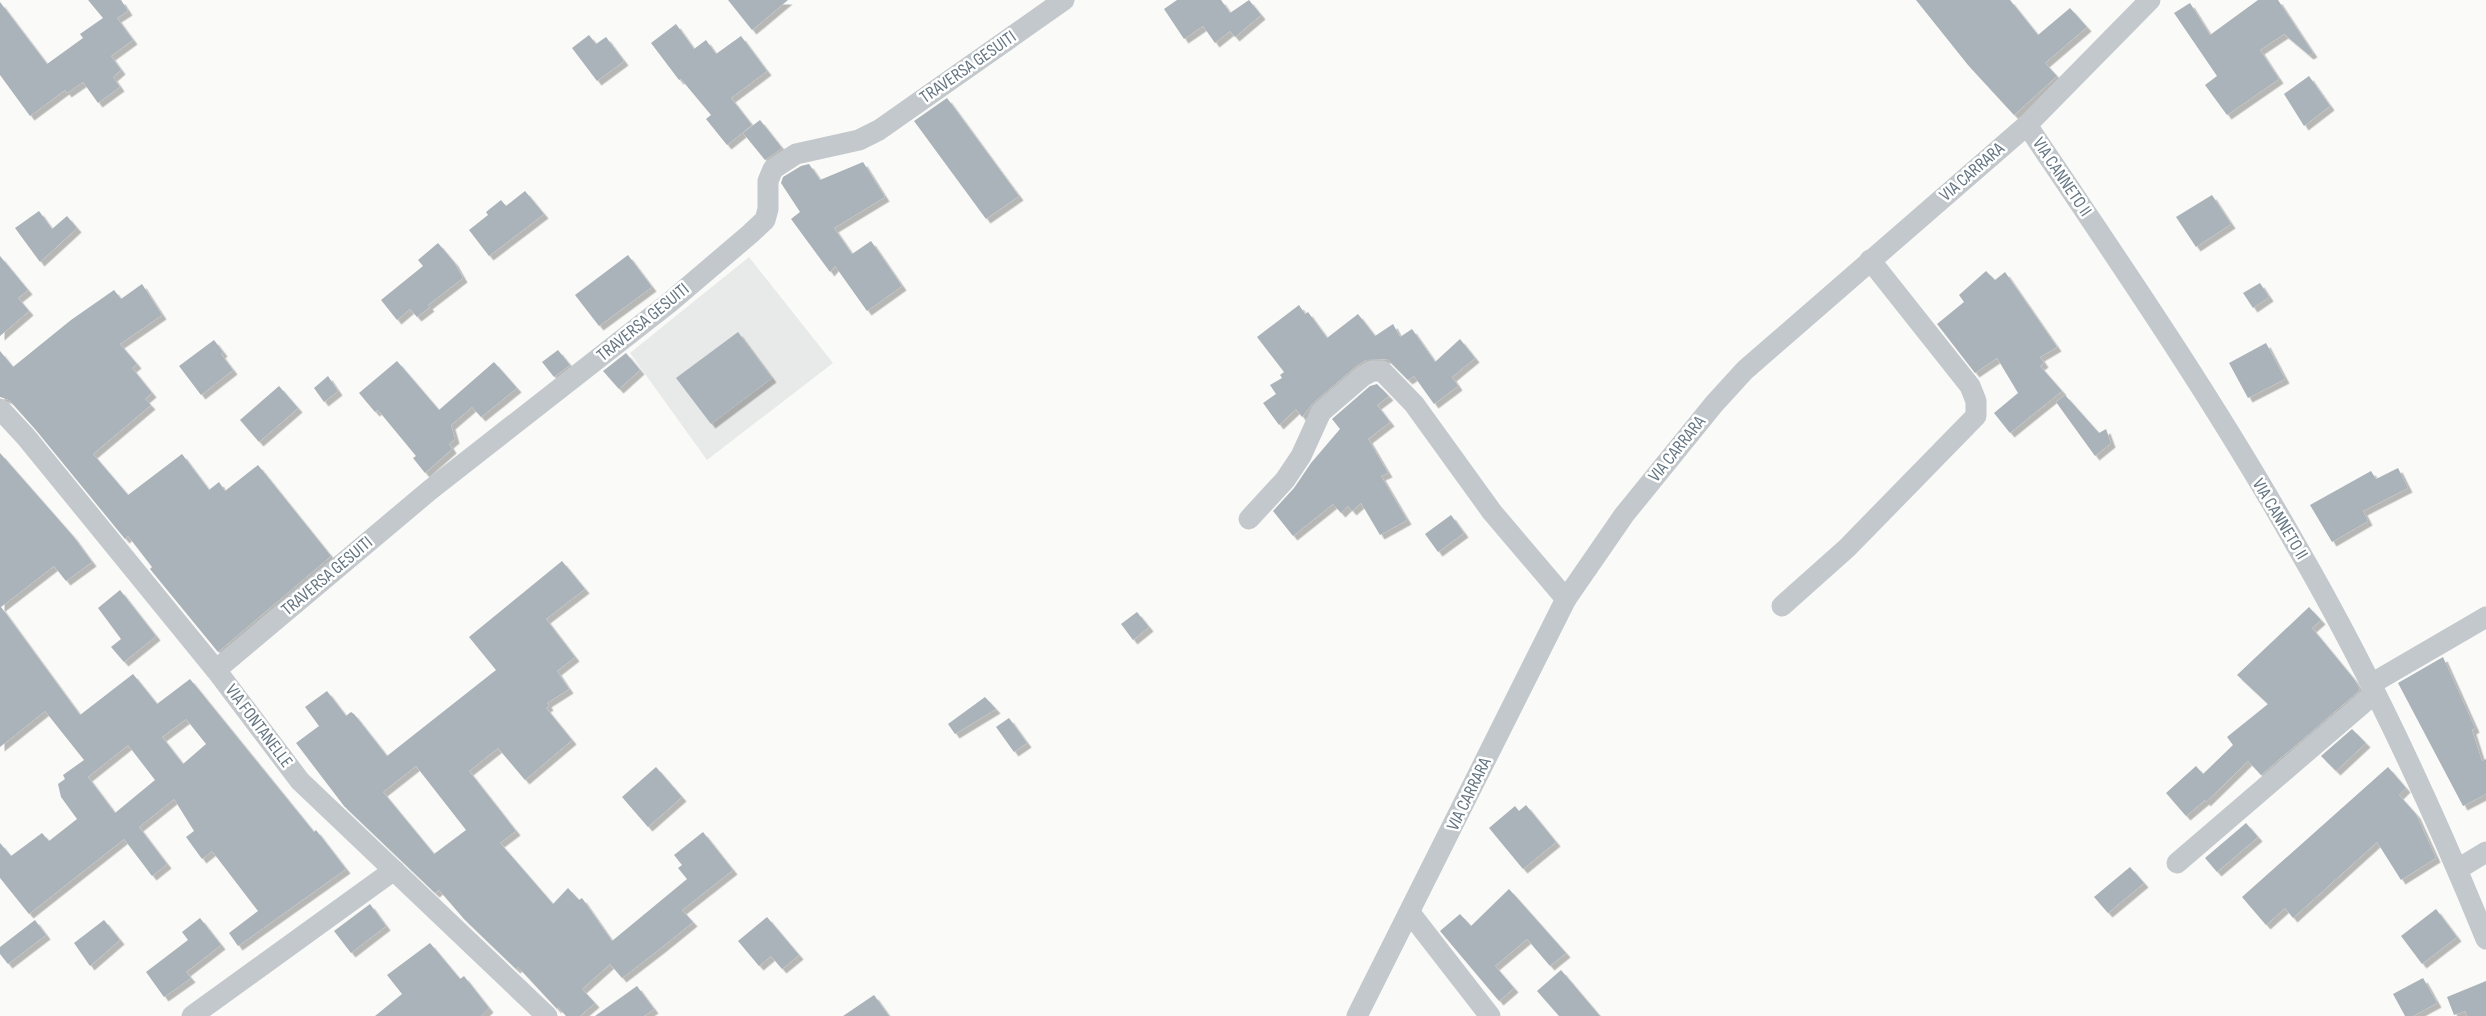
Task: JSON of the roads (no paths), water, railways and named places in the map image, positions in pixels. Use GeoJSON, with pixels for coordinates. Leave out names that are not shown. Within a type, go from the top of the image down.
{"type":"FeatureCollection","features":[{"type":"Feature","properties":{"kind":"street","name":"TRAVERSA GESUITI"},"geometry":{"type":"LineString","coordinates":[[216,670],[430,490],[669,303],[750,234],[765,220],[768,209],[768,181],[773,169],[796,154],[859,140],[878,130],[1064,0]]}},
{"type":"Feature","properties":{"kind":"street","name":"VIA CARRARA"},"geometry":{"type":"LineString","coordinates":[[1360,1015],[1566,599],[1624,515],[1714,404],[1745,370],[2027,125],[2150,0]]}},
{"type":"Feature","properties":{"kind":"street","name":"VIA CANNETO II"},"geometry":{"type":"LineString","coordinates":[[2027,125],[2174,345],[2296,545],[2373,688],[2458,869],[2486,939]]}},
{"type":"Feature","properties":{"kind":"street"},"geometry":{"type":"LineString","coordinates":[[1782,606],[1847,548],[1976,416],[1976,401],[1970,386],[1870,260]]}},
{"type":"Feature","properties":{"kind":"street"},"geometry":{"type":"LineString","coordinates":[[1249,519],[1285,480],[1301,456],[1321,412],[1363,376],[1372,371],[1382,371],[1414,404],[1492,512],[1566,599]]}},
{"type":"Feature","properties":{"kind":"street","name":"VIA FONTANELLE"},"geometry":{"type":"LineString","coordinates":[[0,410],[26,438],[216,670],[300,781],[547,1016]]}},
{"type":"Feature","properties":{"kind":"street"},"geometry":{"type":"LineString","coordinates":[[2177,863],[2373,688],[2486,617]]}},
{"type":"Feature","properties":{"kind":"street"},"geometry":{"type":"LineString","coordinates":[[2458,869],[2486,852]]}},
{"type":"Feature","properties":{"kind":"street"},"geometry":{"type":"LineString","coordinates":[[192,1016],[394,870]]}},
{"type":"Feature","properties":{"kind":"street"},"geometry":{"type":"LineString","coordinates":[[1410,913],[1490,1016]]}}]}
